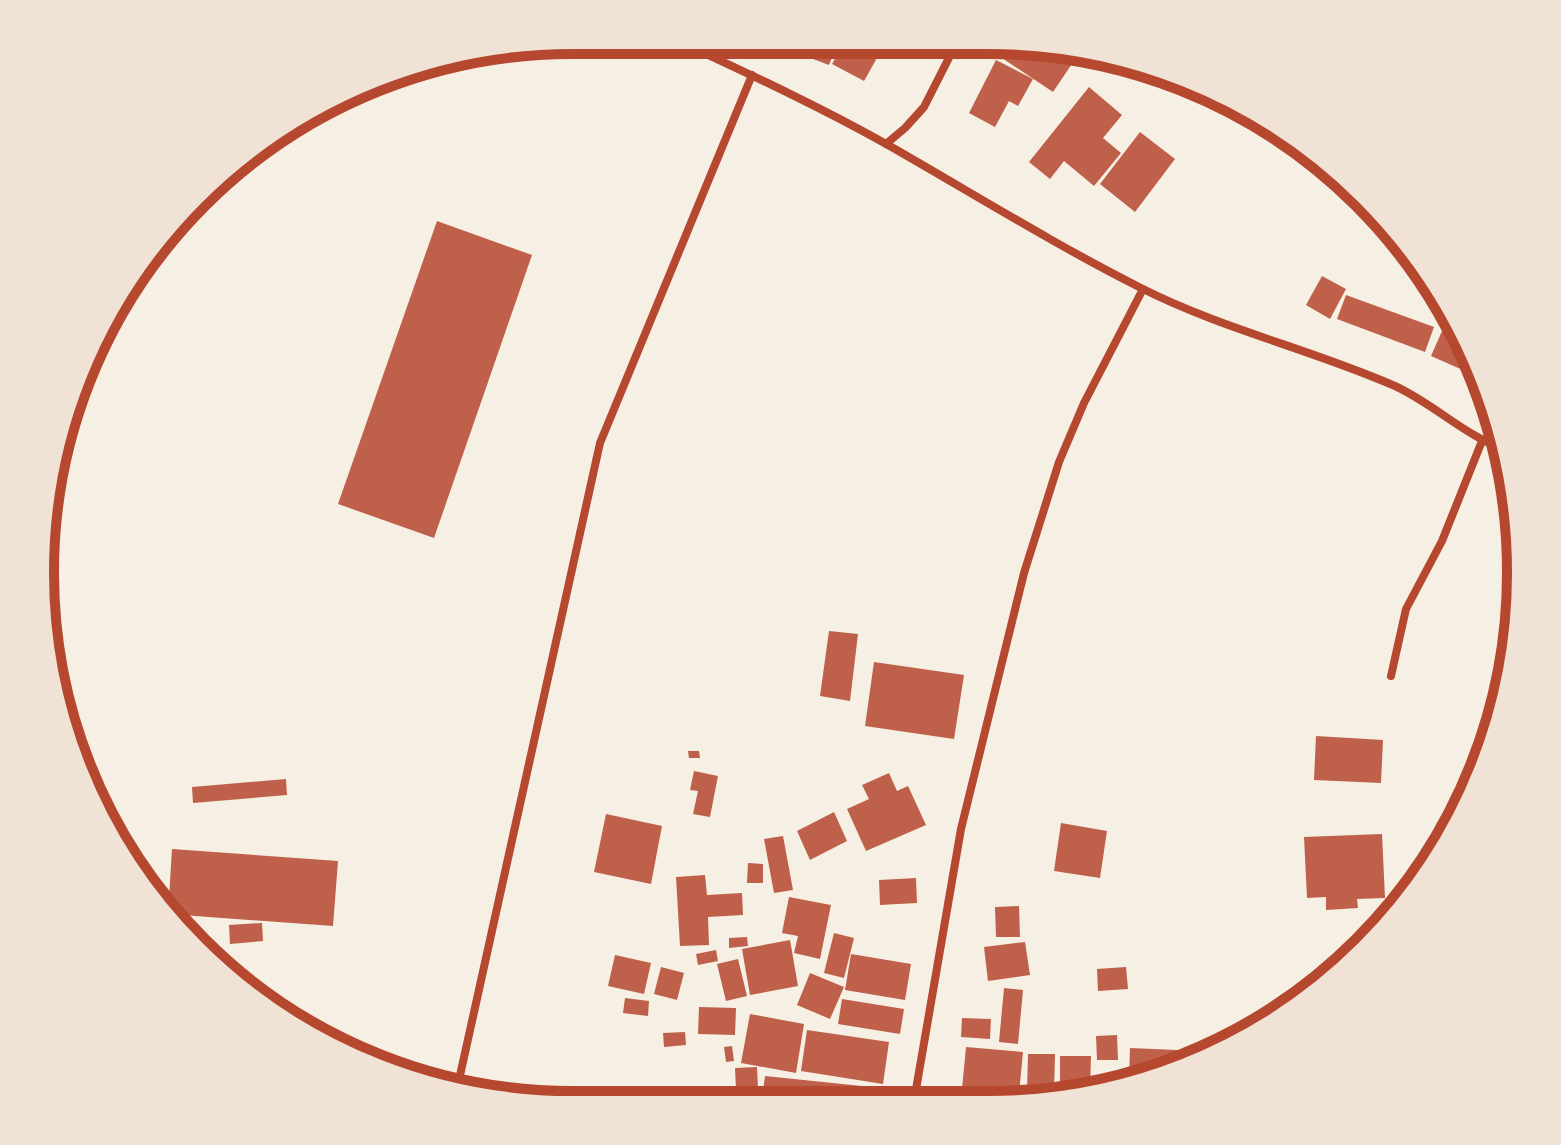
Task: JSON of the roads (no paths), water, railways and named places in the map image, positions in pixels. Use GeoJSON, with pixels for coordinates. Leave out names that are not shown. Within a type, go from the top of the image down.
{"type":"FeatureCollection","features":[{"type":"Feature","properties":{"kind":"street"},"geometry":{"type":"LineString","coordinates":[[706,54],[886,144],[1143,289],[1261,337],[1398,387],[1491,444]]}},
{"type":"Feature","properties":{"kind":"street"},"geometry":{"type":"LineString","coordinates":[[886,144],[924,107],[951,54]]}},
{"type":"Feature","properties":{"kind":"street"},"geometry":{"type":"LineString","coordinates":[[460,1078],[600,443],[752,75]]}},
{"type":"Feature","properties":{"kind":"street"},"geometry":{"type":"LineString","coordinates":[[916,1091],[961,829],[1024,573],[1059,462],[1084,403],[1143,289]]}},
{"type":"Feature","properties":{"kind":"street"},"geometry":{"type":"LineString","coordinates":[[1391,676],[1406,609],[1442,541],[1482,441]]}}]}
